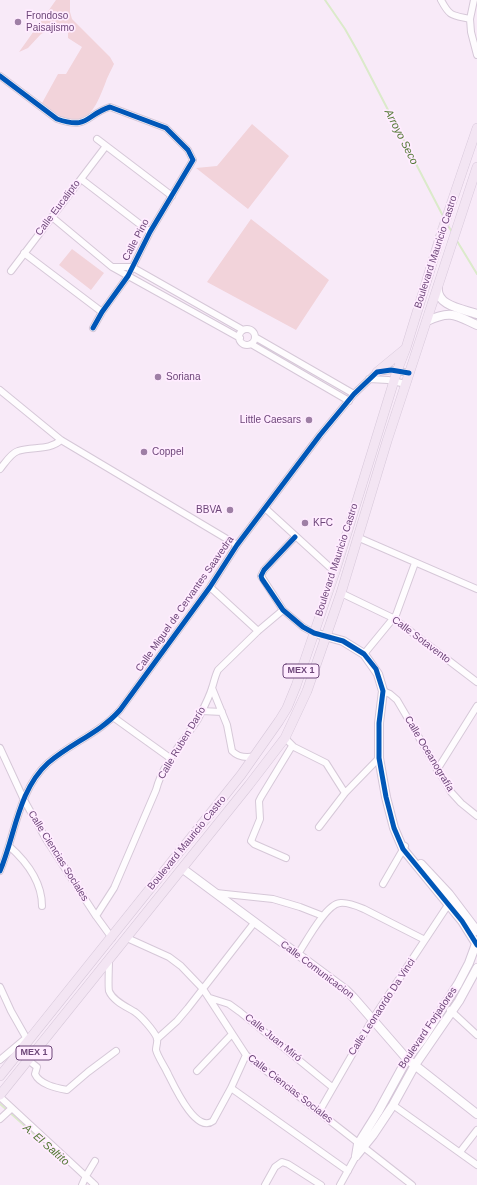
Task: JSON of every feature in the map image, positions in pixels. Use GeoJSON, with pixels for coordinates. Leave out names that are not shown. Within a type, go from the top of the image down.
{"type":"FeatureCollection","features":[{"type":"Feature","properties":{"kind":"main road","name":"Boulevard Mauricio Castro"},"geometry":{"type":"LineString","coordinates":[[0,1076],[27,1039],[112,938],[255,756],[287,708],[335,572],[395,376],[406,348],[442,231],[477,128]]}},
{"type":"Feature","properties":{"kind":"main road","name":"Boulevard Mauricio Castro"},"geometry":{"type":"LineString","coordinates":[[0,1096],[183,869],[285,738],[308,691],[341,593],[357,537],[409,373],[428,321],[450,247],[477,167]]}},
{"type":"Feature","properties":{"kind":"main road"},"geometry":{"type":"LineString","coordinates":[[377,372],[406,348]]}},
{"type":"Feature","properties":{"kind":"street"},"geometry":{"type":"LineString","coordinates":[[441,0],[447,11],[451,14],[470,19]]}},
{"type":"Feature","properties":{"kind":"street"},"geometry":{"type":"LineString","coordinates":[[474,0],[470,19],[471,32],[477,55]]}},
{"type":"Feature","properties":{"kind":"street","name":"Calle Pino"},"geometry":{"type":"LineString","coordinates":[[0,76],[57,119],[79,123],[84,122],[110,107],[166,128],[188,150],[193,160],[150,232],[128,276],[102,312],[93,328]]}},
{"type":"Feature","properties":{"kind":"street"},"geometry":{"type":"LineString","coordinates":[[97,139],[172,196]]}},
{"type":"Feature","properties":{"kind":"street","name":"Calle Eucalipto"},"geometry":{"type":"LineString","coordinates":[[11,271],[106,146]]}},
{"type":"Feature","properties":{"kind":"street"},"geometry":{"type":"LineString","coordinates":[[81,179],[150,232]]}},
{"type":"Feature","properties":{"kind":"street"},"geometry":{"type":"LineString","coordinates":[[52,217],[112,267],[240,338],[241,342],[244,344],[251,344],[348,401]]}},
{"type":"Feature","properties":{"kind":"street"},"geometry":{"type":"LineString","coordinates":[[24,253],[102,312]]}},
{"type":"Feature","properties":{"kind":"street"},"geometry":{"type":"LineString","coordinates":[[112,267],[132,267],[243,330],[251,330],[255,337],[354,394]]}},
{"type":"Feature","properties":{"kind":"street"},"geometry":{"type":"LineString","coordinates":[[438,286],[439,296],[444,302],[477,314]]}},
{"type":"Feature","properties":{"kind":"street"},"geometry":{"type":"LineString","coordinates":[[428,321],[440,315],[453,314],[477,325]]}},
{"type":"Feature","properties":{"kind":"street"},"geometry":{"type":"LineString","coordinates":[[240,338],[240,334],[243,330]]}},
{"type":"Feature","properties":{"kind":"street"},"geometry":{"type":"LineString","coordinates":[[251,344],[255,337]]}},
{"type":"Feature","properties":{"kind":"street"},"geometry":{"type":"LineString","coordinates":[[377,372],[383,371],[395,376],[406,384]]}},
{"type":"Feature","properties":{"kind":"street","name":"Calle Miguel de Cervantes Saavedra"},"geometry":{"type":"LineString","coordinates":[[0,871],[24,800],[36,777],[48,764],[113,718],[210,587],[237,545],[327,426],[354,394],[377,372]]}},
{"type":"Feature","properties":{"kind":"street"},"geometry":{"type":"LineString","coordinates":[[369,380],[409,373]]}},
{"type":"Feature","properties":{"kind":"street"},"geometry":{"type":"LineString","coordinates":[[0,390],[61,440],[237,545]]}},
{"type":"Feature","properties":{"kind":"street"},"geometry":{"type":"LineString","coordinates":[[0,469],[12,455],[19,451],[54,446],[61,440]]}},
{"type":"Feature","properties":{"kind":"street"},"geometry":{"type":"LineString","coordinates":[[265,508],[335,572]]}},
{"type":"Feature","properties":{"kind":"street"},"geometry":{"type":"LineString","coordinates":[[295,537],[264,570],[261,576],[283,610],[303,627],[314,633],[343,641],[364,654],[378,674],[383,691],[379,723],[379,758],[389,808],[398,838],[477,943]]}},
{"type":"Feature","properties":{"kind":"street"},"geometry":{"type":"LineString","coordinates":[[357,537],[477,589]]}},
{"type":"Feature","properties":{"kind":"street"},"geometry":{"type":"LineString","coordinates":[[364,654],[397,612],[415,563]]}},
{"type":"Feature","properties":{"kind":"street"},"geometry":{"type":"LineString","coordinates":[[210,587],[258,632]]}},
{"type":"Feature","properties":{"kind":"street","name":"Calle Sotavento"},"geometry":{"type":"LineString","coordinates":[[341,593],[393,618],[477,682]]}},
{"type":"Feature","properties":{"kind":"street","name":"Calle Ruben Darío"},"geometry":{"type":"LineString","coordinates":[[96,916],[119,877],[156,790],[160,776],[170,758],[202,711],[212,688],[215,676],[222,666],[283,610]]}},
{"type":"Feature","properties":{"kind":"street"},"geometry":{"type":"LineString","coordinates":[[212,688],[229,730],[232,751],[235,754],[244,757],[255,756]]}},
{"type":"Feature","properties":{"kind":"street","name":"Calle Oceanografía"},"geometry":{"type":"LineString","coordinates":[[383,691],[390,694],[397,700],[451,792],[461,803],[477,816]]}},
{"type":"Feature","properties":{"kind":"street"},"geometry":{"type":"LineString","coordinates":[[437,770],[477,706]]}},
{"type":"Feature","properties":{"kind":"street"},"geometry":{"type":"LineString","coordinates":[[202,711],[222,712]]}},
{"type":"Feature","properties":{"kind":"street"},"geometry":{"type":"LineString","coordinates":[[113,718],[170,758]]}},
{"type":"Feature","properties":{"kind":"street"},"geometry":{"type":"LineString","coordinates":[[285,738],[292,746],[326,763],[345,793]]}},
{"type":"Feature","properties":{"kind":"street"},"geometry":{"type":"LineString","coordinates":[[286,858],[254,844],[251,841],[260,819],[259,801],[292,746]]}},
{"type":"Feature","properties":{"kind":"street","name":"Calle Ciencias Sociales"},"geometry":{"type":"LineString","coordinates":[[0,748],[24,800],[57,858],[112,938]]}},
{"type":"Feature","properties":{"kind":"street"},"geometry":{"type":"LineString","coordinates":[[318,827],[345,793],[379,758]]}},
{"type":"Feature","properties":{"kind":"street"},"geometry":{"type":"LineString","coordinates":[[9,846],[30,868],[41,893],[42,906]]}},
{"type":"Feature","properties":{"kind":"street"},"geometry":{"type":"LineString","coordinates":[[383,884],[404,847]]}},
{"type":"Feature","properties":{"kind":"street"},"geometry":{"type":"LineString","coordinates":[[404,847],[449,894],[477,931]]}},
{"type":"Feature","properties":{"kind":"street","name":"Calle Comunicacion"},"geometry":{"type":"LineString","coordinates":[[183,869],[346,990],[354,997],[372,1020],[406,1058],[477,1114]]}},
{"type":"Feature","properties":{"kind":"street"},"geometry":{"type":"LineString","coordinates":[[215,893],[273,899],[323,916]]}},
{"type":"Feature","properties":{"kind":"street"},"geometry":{"type":"LineString","coordinates":[[298,954],[323,916],[336,904],[347,903],[364,909],[426,940]]}},
{"type":"Feature","properties":{"kind":"street","name":"Calle Leonaordo Da Vinci"},"geometry":{"type":"LineString","coordinates":[[319,1112],[332,1087],[372,1020],[448,905]]}},
{"type":"Feature","properties":{"kind":"street"},"geometry":{"type":"LineString","coordinates":[[157,1039],[177,1021],[254,923]]}},
{"type":"Feature","properties":{"kind":"street","name":"Calle Ciencias Sociales"},"geometry":{"type":"LineString","coordinates":[[128,938],[169,957],[190,974],[210,998],[246,1055],[412,1185]]}},
{"type":"Feature","properties":{"kind":"street","name":"Boulevard Forjadores"},"geometry":{"type":"LineString","coordinates":[[340,1185],[406,1058],[422,1040],[465,971],[477,943]]}},
{"type":"Feature","properties":{"kind":"street"},"geometry":{"type":"LineString","coordinates":[[109,960],[109,987],[111,994],[126,1008],[136,1013],[147,1023],[157,1039],[156,1050],[174,1085],[185,1105],[198,1120],[206,1123],[213,1121],[231,1088],[246,1055]]}},
{"type":"Feature","properties":{"kind":"street","name":"Boulevard Forjadores"},"geometry":{"type":"LineString","coordinates":[[361,1146],[393,1105],[428,1043],[451,1012],[477,968]]}},
{"type":"Feature","properties":{"kind":"street"},"geometry":{"type":"LineString","coordinates":[[0,987],[11,1011],[27,1039],[0,1060]]}},
{"type":"Feature","properties":{"kind":"street","name":"Calle Juan Miró"},"geometry":{"type":"LineString","coordinates":[[210,998],[222,1001],[237,1009],[332,1087]]}},
{"type":"Feature","properties":{"kind":"street"},"geometry":{"type":"LineString","coordinates":[[444,1005],[477,1034]]}},
{"type":"Feature","properties":{"kind":"street"},"geometry":{"type":"LineString","coordinates":[[197,1071],[232,1034]]}},
{"type":"Feature","properties":{"kind":"street"},"geometry":{"type":"LineString","coordinates":[[28,1060],[38,1067],[35,1074],[38,1079],[48,1085],[67,1090],[116,1051]]}},
{"type":"Feature","properties":{"kind":"street"},"geometry":{"type":"LineString","coordinates":[[231,1088],[348,1171]]}},
{"type":"Feature","properties":{"kind":"street"},"geometry":{"type":"LineString","coordinates":[[0,1096],[95,1185]]}},
{"type":"Feature","properties":{"kind":"street"},"geometry":{"type":"LineString","coordinates":[[393,1105],[477,1165]]}},
{"type":"Feature","properties":{"kind":"street"},"geometry":{"type":"LineString","coordinates":[[0,1119],[12,1108]]}},
{"type":"Feature","properties":{"kind":"street"},"geometry":{"type":"LineString","coordinates":[[460,1152],[477,1130]]}},
{"type":"Feature","properties":{"kind":"street"},"geometry":{"type":"LineString","coordinates":[[82,1185],[95,1161]]}},
{"type":"Feature","properties":{"kind":"street"},"geometry":{"type":"LineString","coordinates":[[265,1185],[275,1167],[282,1162],[288,1164],[321,1185]]}},
{"type":"Feature","properties":{"kind":"shaded area"},"geometry":{"type":"Polygon","coordinates":[[[56,0],[70,0],[70,12],[72,19],[110,57],[114,64],[100,97],[92,110],[88,115],[76,120],[57,115],[42,103],[58,74],[66,74],[82,47],[68,38],[68,33],[55,27],[41,34],[28,48],[19,52],[56,0]]]}},
{"type":"Feature","properties":{"kind":"shaded area"},"geometry":{"type":"Polygon","coordinates":[[[252,124],[289,156],[248,209],[196,168],[217,166],[252,124]]]}},
{"type":"Feature","properties":{"kind":"shaded area"},"geometry":{"type":"Polygon","coordinates":[[[251,219],[329,280],[296,330],[207,282],[251,219]]]}},
{"type":"Feature","properties":{"kind":"shaded area"},"geometry":{"type":"Polygon","coordinates":[[[72,249],[104,273],[91,290],[59,265],[72,249]]]}},
{"type":"Feature","properties":{"kind":"waterway","name":"Arroyo Seco"},"geometry":{"type":"LineString","coordinates":[[325,0],[345,29],[358,52],[443,216]]}},
{"type":"Feature","properties":{"kind":"waterway","name":"Arroyo Seco"},"geometry":{"type":"LineString","coordinates":[[447,224],[452,232]]}},
{"type":"Feature","properties":{"kind":"waterway","name":"Arroyo Seco"},"geometry":{"type":"LineString","coordinates":[[457,241],[477,274]]}},
{"type":"Feature","properties":{"kind":"waterway","name":"A. El Saltito"},"geometry":{"type":"LineString","coordinates":[[0,1104],[60,1157]]}},
{"type":"Feature","properties":{"kind":"cycle path"},"geometry":{"type":"LineString","coordinates":[[0,76],[57,119],[67,122],[81,122],[110,107],[166,128],[188,150],[193,160],[150,232],[128,276],[102,312],[93,328]]}},
{"type":"Feature","properties":{"kind":"cycle path"},"geometry":{"type":"LineString","coordinates":[[0,871],[18,814],[30,786],[38,774],[48,763],[104,725],[120,710],[210,587],[237,545],[320,435],[354,394],[377,372],[391,370],[409,373]]}},
{"type":"Feature","properties":{"kind":"cycle path"},"geometry":{"type":"LineString","coordinates":[[295,537],[264,570],[261,576],[262,579],[283,610],[303,627],[314,633],[343,641],[364,654],[376,669],[383,691],[379,723],[379,758],[386,797],[394,828],[403,849],[462,921],[477,945]]}},
{"type":"Feature","properties":{"kind":"place","name":"Frondoso Paisajismo"},"geometry":{"type":"Point","coordinates":[18,22]}},
{"type":"Feature","properties":{"kind":"place","name":"Soriana"},"geometry":{"type":"Point","coordinates":[158,377]}},
{"type":"Feature","properties":{"kind":"place","name":"Little Caesars"},"geometry":{"type":"Point","coordinates":[309,420]}},
{"type":"Feature","properties":{"kind":"place","name":"Coppel"},"geometry":{"type":"Point","coordinates":[144,452]}},
{"type":"Feature","properties":{"kind":"place","name":"BBVA"},"geometry":{"type":"Point","coordinates":[230,510]}},
{"type":"Feature","properties":{"kind":"place","name":"KFC"},"geometry":{"type":"Point","coordinates":[305,523]}}]}
